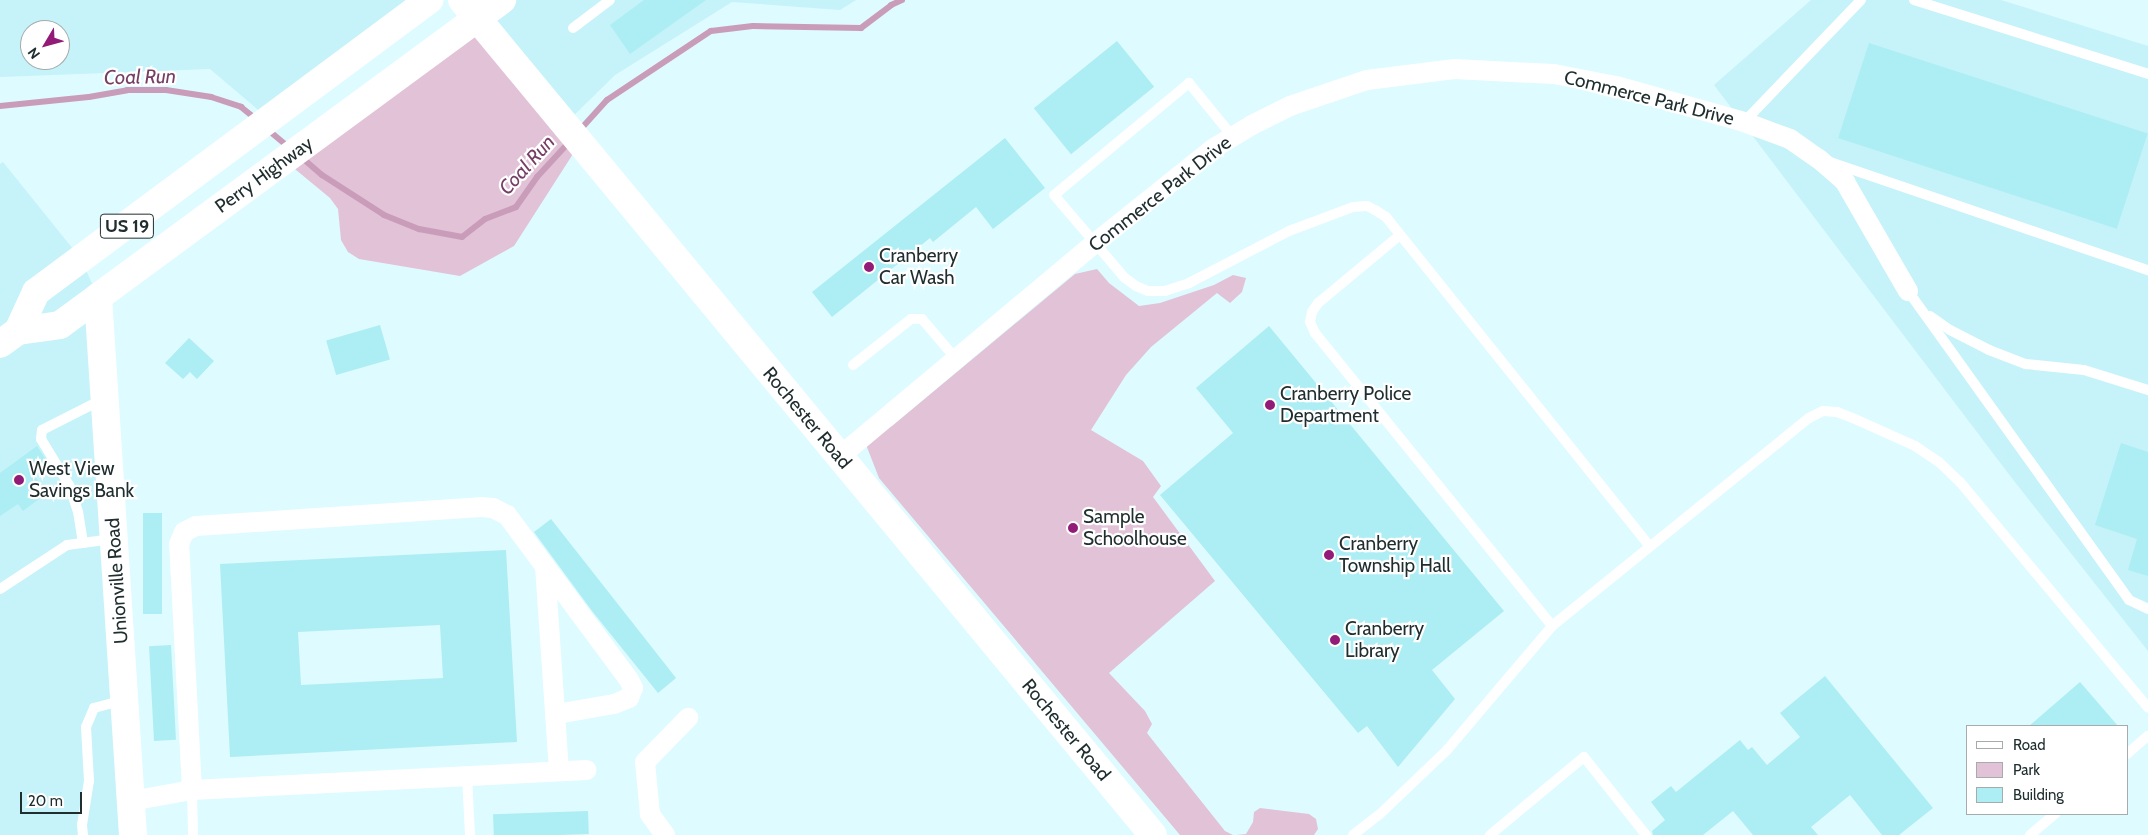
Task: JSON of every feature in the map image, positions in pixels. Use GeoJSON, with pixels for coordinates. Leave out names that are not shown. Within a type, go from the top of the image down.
{"type":"FeatureCollection","features":[{"type":"Feature","properties":{"kind":"street","name":"Perry Highway"},"geometry":{"type":"LineString","coordinates":[[9,337],[36,292],[261,127],[429,0]]}},
{"type":"Feature","properties":{"kind":"street","name":"Perry Highway"},"geometry":{"type":"LineString","coordinates":[[9,337],[60,325],[294,153],[469,9],[502,0]]}},
{"type":"Feature","properties":{"kind":"street","name":"Rochester Road"},"geometry":{"type":"LineString","coordinates":[[469,9],[1153,835]]}},
{"type":"Feature","properties":{"kind":"street","name":"Commerce Park Drive"},"geometry":{"type":"LineString","coordinates":[[840,456],[1177,176],[1233,137],[1290,106],[1359,82],[1410,73],[1454,69],[1554,74],[1616,86],[1744,122],[1790,139],[1819,158],[1845,182],[1908,291]]}},
{"type":"Feature","properties":{"kind":"street","name":"Unionville Road"},"geometry":{"type":"LineString","coordinates":[[98,297],[134,835]]}},
{"type":"Feature","properties":{"kind":"street"},"geometry":{"type":"LineString","coordinates":[[192,790],[179,544],[184,532],[196,526],[486,508],[507,514],[629,680],[632,688],[629,698],[614,704],[556,714]]}},
{"type":"Feature","properties":{"kind":"street"},"geometry":{"type":"LineString","coordinates":[[545,566],[559,771]]}},
{"type":"Feature","properties":{"kind":"street"},"geometry":{"type":"LineString","coordinates":[[665,835],[650,814],[645,762],[688,718]]}},
{"type":"Feature","properties":{"kind":"street"},"geometry":{"type":"LineString","coordinates":[[131,801],[192,790],[586,770]]}},
{"type":"Feature","properties":{"kind":"lane"},"geometry":{"type":"LineString","coordinates":[[573,28],[610,0]]}},
{"type":"Feature","properties":{"kind":"lane"},"geometry":{"type":"LineString","coordinates":[[1744,122],[1861,0]]}},
{"type":"Feature","properties":{"kind":"lane"},"geometry":{"type":"LineString","coordinates":[[1914,0],[2148,74]]}},
{"type":"Feature","properties":{"kind":"lane"},"geometry":{"type":"LineString","coordinates":[[1233,137],[1189,83],[1054,195],[1125,278],[1136,286],[1148,291],[1165,291],[1189,283],[1289,231],[1353,207],[1367,206],[1375,210],[1386,217],[1650,546]]}},
{"type":"Feature","properties":{"kind":"lane"},"geometry":{"type":"LineString","coordinates":[[1819,158],[2148,270]]}},
{"type":"Feature","properties":{"kind":"lane"},"geometry":{"type":"LineString","coordinates":[[1400,236],[1318,303],[1312,312],[1310,322],[1315,333],[1552,626]]}},
{"type":"Feature","properties":{"kind":"lane"},"geometry":{"type":"LineString","coordinates":[[1908,291],[2129,600],[2148,609]]}},
{"type":"Feature","properties":{"kind":"lane","name":"Commerce Park Drive"},"geometry":{"type":"LineString","coordinates":[[1908,291],[1929,315],[1950,330],[1989,350],[2026,364],[2084,370],[2148,390]]}},
{"type":"Feature","properties":{"kind":"lane"},"geometry":{"type":"LineString","coordinates":[[853,365],[911,319],[922,319],[956,359]]}},
{"type":"Feature","properties":{"kind":"lane"},"geometry":{"type":"LineString","coordinates":[[82,543],[78,512],[69,485],[41,439],[42,430],[105,398]]}},
{"type":"Feature","properties":{"kind":"lane"},"geometry":{"type":"LineString","coordinates":[[1353,835],[1379,815],[1447,750],[1552,626],[1809,418],[1823,411],[1837,412],[1915,446],[1939,462],[1960,482],[2148,708]]}},
{"type":"Feature","properties":{"kind":"lane"},"geometry":{"type":"LineString","coordinates":[[0,589],[67,545],[114,538]]}},
{"type":"Feature","properties":{"kind":"lane"},"geometry":{"type":"LineString","coordinates":[[84,835],[82,824],[89,781],[86,727],[94,708],[125,700]]}},
{"type":"Feature","properties":{"kind":"lane"},"geometry":{"type":"LineString","coordinates":[[2128,753],[2148,736]]}},
{"type":"Feature","properties":{"kind":"lane"},"geometry":{"type":"LineString","coordinates":[[1490,835],[1584,758],[1646,835]]}},
{"type":"Feature","properties":{"kind":"lane"},"geometry":{"type":"LineString","coordinates":[[467,776],[470,835]]}},
{"type":"Feature","properties":{"kind":"lane"},"geometry":{"type":"LineString","coordinates":[[192,790],[193,835]]}},
{"type":"Feature","properties":{"kind":"lane"},"geometry":{"type":"LineString","coordinates":[[2030,835],[2054,815]]}},
{"type":"Feature","properties":{"kind":"shaded area"},"geometry":{"type":"Polygon","coordinates":[[[0,0],[429,0],[270,120],[210,69],[0,77],[0,0]]]}},
{"type":"Feature","properties":{"kind":"shaded area"},"geometry":{"type":"Polygon","coordinates":[[[462,0],[856,0],[840,10],[732,2],[615,75],[564,125],[462,0]]]}},
{"type":"Feature","properties":{"kind":"shaded area"},"geometry":{"type":"Polygon","coordinates":[[[1811,0],[2001,0],[2148,46],[2148,651],[2011,477],[1714,85],[1811,0]]]}},
{"type":"Feature","properties":{"kind":"shaded area"},"geometry":{"type":"Polygon","coordinates":[[[3,162],[81,259],[98,297],[133,835],[0,835],[0,164],[3,162]]]}},
{"type":"Feature","properties":{"kind":"green space"},"geometry":{"type":"Polygon","coordinates":[[[477,19],[580,143],[514,246],[460,276],[359,259],[348,252],[341,240],[338,209],[330,198],[284,160],[477,19]]]}},
{"type":"Feature","properties":{"kind":"green space"},"geometry":{"type":"Polygon","coordinates":[[[1097,269],[1109,283],[1139,306],[1160,303],[1214,285],[1233,275],[1246,278],[1242,292],[1230,303],[1217,293],[1151,347],[1126,375],[1091,430],[1143,461],[1161,486],[1153,497],[1215,581],[1109,673],[1145,711],[1152,724],[1147,733],[1225,831],[1233,835],[1180,835],[879,478],[863,437],[892,426],[1075,274],[1097,269]]]}},
{"type":"Feature","properties":{"kind":"green space"},"geometry":{"type":"Polygon","coordinates":[[[1260,808],[1309,814],[1316,819],[1318,829],[1314,835],[1236,835],[1246,834],[1253,822],[1254,812],[1260,808]]]}},
{"type":"Feature","properties":{"kind":"building"},"geometry":{"type":"Polygon","coordinates":[[[644,0],[706,0],[630,54],[610,25],[644,0]]]}},
{"type":"Feature","properties":{"kind":"building"},"geometry":{"type":"Polygon","coordinates":[[[1117,41],[1154,87],[1071,154],[1034,108],[1117,41]]]}},
{"type":"Feature","properties":{"kind":"building"},"geometry":{"type":"Polygon","coordinates":[[[1869,43],[2148,134],[2117,229],[1838,138],[1869,43]]]}},
{"type":"Feature","properties":{"kind":"building"},"geometry":{"type":"Polygon","coordinates":[[[1005,138],[1045,188],[993,229],[976,207],[933,242],[930,238],[832,317],[812,292],[1005,138]]]}},
{"type":"Feature","properties":{"kind":"building"},"geometry":{"type":"Polygon","coordinates":[[[380,325],[390,360],[336,375],[326,340],[380,325]]]}},
{"type":"Feature","properties":{"kind":"building"},"geometry":{"type":"Polygon","coordinates":[[[1269,326],[1504,611],[1432,670],[1455,699],[1398,767],[1367,726],[1358,733],[1160,495],[1233,433],[1196,388],[1269,326]]]}},
{"type":"Feature","properties":{"kind":"building"},"geometry":{"type":"Polygon","coordinates":[[[189,338],[214,361],[197,379],[190,372],[183,379],[165,363],[189,338]]]}},
{"type":"Feature","properties":{"kind":"building"},"geometry":{"type":"Polygon","coordinates":[[[2121,443],[2148,452],[2148,576],[2128,570],[2137,539],[2095,525],[2121,443]]]}},
{"type":"Feature","properties":{"kind":"building","name":"West View Savings Bank"},"geometry":{"type":"Polygon","coordinates":[[[37,446],[48,463],[34,475],[42,486],[33,493],[39,499],[23,511],[18,504],[0,516],[0,473],[37,446]]]}},
{"type":"Feature","properties":{"kind":"building"},"geometry":{"type":"Polygon","coordinates":[[[143,513],[162,513],[162,614],[143,614],[143,513]]]}},
{"type":"Feature","properties":{"kind":"building"},"geometry":{"type":"Polygon","coordinates":[[[551,519],[676,678],[658,693],[592,611],[534,532],[551,519]]]}},
{"type":"Feature","properties":{"kind":"building"},"geometry":{"type":"Polygon","coordinates":[[[506,550],[517,742],[230,757],[220,564],[506,550]],[[440,625],[298,632],[301,685],[443,678],[440,625]]]}},
{"type":"Feature","properties":{"kind":"building"},"geometry":{"type":"Polygon","coordinates":[[[171,645],[176,740],[154,741],[149,646],[171,645]]]}},
{"type":"Feature","properties":{"kind":"building"},"geometry":{"type":"Polygon","coordinates":[[[1825,676],[1933,808],[1899,835],[1882,835],[1850,795],[1811,827],[1818,835],[1753,835],[1733,811],[1703,835],[1653,835],[1652,831],[1665,820],[1651,802],[1671,786],[1676,792],[1740,740],[1748,750],[1752,747],[1767,765],[1800,737],[1780,713],[1825,676]]]}},
{"type":"Feature","properties":{"kind":"building"},"geometry":{"type":"Polygon","coordinates":[[[2080,682],[2117,725],[2030,725],[2080,682]]]}},
{"type":"Feature","properties":{"kind":"building"},"geometry":{"type":"Polygon","coordinates":[[[588,811],[589,834],[494,835],[493,814],[588,811]]]}},
{"type":"Feature","properties":{"kind":"waterway","name":"Coal Run"},"geometry":{"type":"LineString","coordinates":[[579,131],[607,100],[711,31],[753,26],[861,28],[891,5],[902,0]]}},
{"type":"Feature","properties":{"kind":"waterway","name":"Coal Run"},"geometry":{"type":"LineString","coordinates":[[0,106],[89,97],[127,90],[166,90],[211,97],[241,107],[256,119]]}},
{"type":"Feature","properties":{"kind":"waterway","name":"Coal Run"},"geometry":{"type":"LineString","coordinates":[[267,129],[290,148]]}},
{"type":"Feature","properties":{"kind":"waterway","name":"Coal Run"},"geometry":{"type":"LineString","coordinates":[[300,156],[322,175],[384,215],[419,229],[462,237],[485,219],[516,207],[537,177],[571,140]]}},
{"type":"Feature","properties":{"kind":"place","name":"Cranberry Car Wash"},"geometry":{"type":"Point","coordinates":[869,267]}},
{"type":"Feature","properties":{"kind":"place","name":"Cranberry Police Department"},"geometry":{"type":"Point","coordinates":[1270,405]}},
{"type":"Feature","properties":{"kind":"place","name":"West View Savings Bank"},"geometry":{"type":"Point","coordinates":[19,480]}},
{"type":"Feature","properties":{"kind":"place","name":"Sample Schoolhouse"},"geometry":{"type":"Point","coordinates":[1073,528]}},
{"type":"Feature","properties":{"kind":"place","name":"Cranberry Township Hall"},"geometry":{"type":"Point","coordinates":[1329,555]}},
{"type":"Feature","properties":{"kind":"place","name":"Cranberry Library"},"geometry":{"type":"Point","coordinates":[1335,640]}}]}
